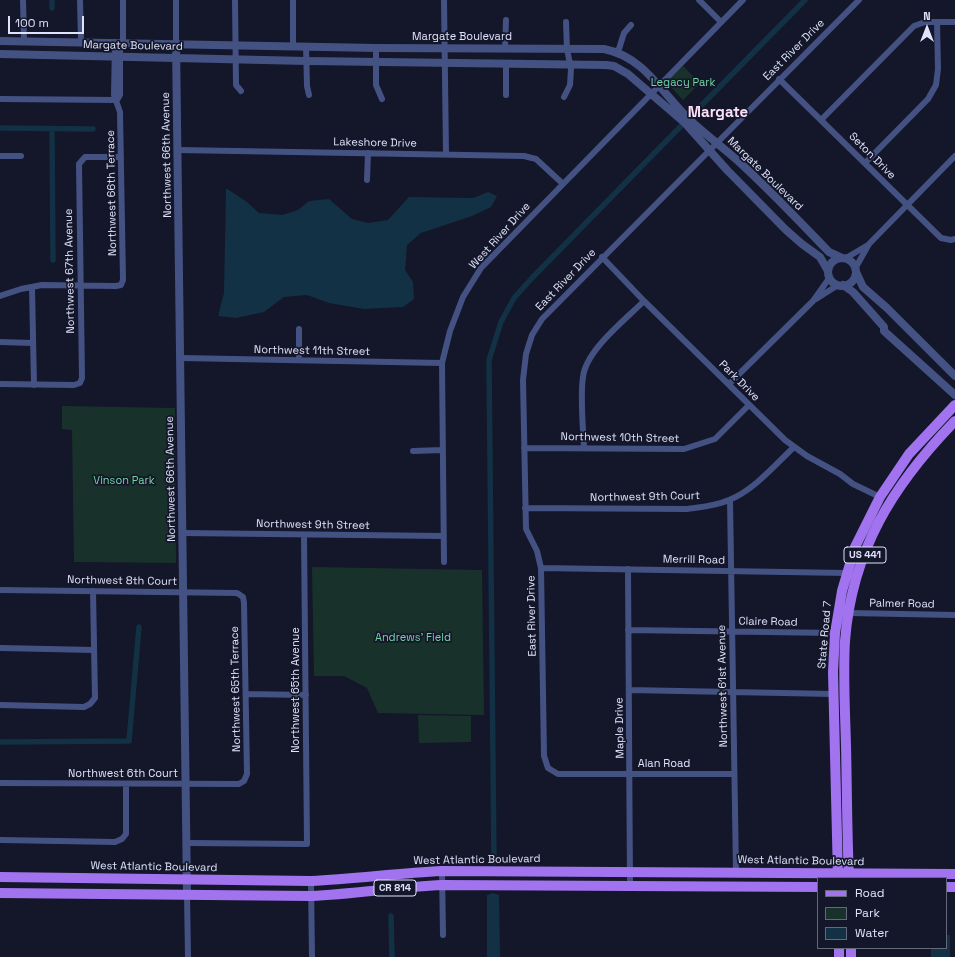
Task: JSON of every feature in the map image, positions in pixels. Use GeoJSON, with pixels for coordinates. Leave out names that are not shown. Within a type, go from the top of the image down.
{"type":"FeatureCollection","features":[{"type":"Feature","properties":{"kind":"main road","name":"State Road 7"},"geometry":{"type":"LineString","coordinates":[[838,876],[833,672],[835,633],[846,573],[860,534],[880,497],[909,454],[955,405]]}},
{"type":"Feature","properties":{"kind":"main road","name":"State Road 7"},"geometry":{"type":"LineString","coordinates":[[849,876],[845,651],[849,613],[858,574],[876,527],[896,491],[911,470],[955,421]]}},
{"type":"Feature","properties":{"kind":"main road"},"geometry":{"type":"LineString","coordinates":[[876,527],[874,521],[881,506],[880,497]]}},
{"type":"Feature","properties":{"kind":"main road"},"geometry":{"type":"LineString","coordinates":[[842,591],[843,606],[849,613]]}},
{"type":"Feature","properties":{"kind":"main road"},"geometry":{"type":"LineString","coordinates":[[833,672],[841,692],[845,696]]}},
{"type":"Feature","properties":{"kind":"main road"},"geometry":{"type":"LineString","coordinates":[[833,694],[840,702],[845,715]]}},
{"type":"Feature","properties":{"kind":"main road","name":"West Atlantic Boulevard"},"geometry":{"type":"LineString","coordinates":[[0,877],[311,881],[357,879],[442,871],[736,872],[838,876],[955,874]]}},
{"type":"Feature","properties":{"kind":"main road","name":"CR 814"},"geometry":{"type":"LineString","coordinates":[[0,893],[311,896],[359,894],[405,887],[442,885],[817,887]]}},
{"type":"Feature","properties":{"kind":"street"},"geometry":{"type":"LineString","coordinates":[[23,0],[24,41]]}},
{"type":"Feature","properties":{"kind":"street"},"geometry":{"type":"LineString","coordinates":[[80,0],[81,41]]}},
{"type":"Feature","properties":{"kind":"street","name":"Northwest 66th Terrace"},"geometry":{"type":"LineString","coordinates":[[80,285],[116,286],[121,285],[123,280],[120,112],[114,95],[123,0]]}},
{"type":"Feature","properties":{"kind":"street","name":"Northwest 66th Avenue"},"geometry":{"type":"LineString","coordinates":[[176,0],[188,957]]}},
{"type":"Feature","properties":{"kind":"street"},"geometry":{"type":"LineString","coordinates":[[235,0],[236,85],[241,91]]}},
{"type":"Feature","properties":{"kind":"street"},"geometry":{"type":"LineString","coordinates":[[293,0],[293,46]]}},
{"type":"Feature","properties":{"kind":"street"},"geometry":{"type":"LineString","coordinates":[[444,0],[446,154]]}},
{"type":"Feature","properties":{"kind":"street"},"geometry":{"type":"LineString","coordinates":[[699,0],[721,22]]}},
{"type":"Feature","properties":{"kind":"street","name":"West River Drive"},"geometry":{"type":"LineString","coordinates":[[444,562],[442,363],[450,331],[463,297],[481,268],[562,183],[742,0]]}},
{"type":"Feature","properties":{"kind":"street","name":"East River Drive"},"geometry":{"type":"LineString","coordinates":[[548,768],[544,756],[541,568],[537,551],[526,529],[525,508],[523,380],[526,354],[532,335],[542,319],[602,257],[778,79],[859,0]]}},
{"type":"Feature","properties":{"kind":"street"},"geometry":{"type":"LineString","coordinates":[[505,48],[506,20]]}},
{"type":"Feature","properties":{"kind":"street"},"geometry":{"type":"LineString","coordinates":[[564,97],[570,85],[570,64],[567,48],[566,22]]}},
{"type":"Feature","properties":{"kind":"street"},"geometry":{"type":"LineString","coordinates":[[821,120],[914,26],[925,22],[955,22]]}},
{"type":"Feature","properties":{"kind":"street"},"geometry":{"type":"LineString","coordinates":[[865,163],[928,99],[936,85],[938,69],[937,22]]}},
{"type":"Feature","properties":{"kind":"street"},"geometry":{"type":"LineString","coordinates":[[618,52],[624,33],[631,25]]}},
{"type":"Feature","properties":{"kind":"street","name":"Margate Boulevard"},"geometry":{"type":"LineString","coordinates":[[0,41],[81,41],[376,48],[567,48],[604,49],[618,52],[633,60],[659,85],[690,120],[744,167],[830,252],[844,258]]}},
{"type":"Feature","properties":{"kind":"street"},"geometry":{"type":"LineString","coordinates":[[306,46],[307,86],[309,94]]}},
{"type":"Feature","properties":{"kind":"street"},"geometry":{"type":"LineString","coordinates":[[376,48],[376,85],[382,99]]}},
{"type":"Feature","properties":{"kind":"street","name":"Margate Boulevard"},"geometry":{"type":"LineString","coordinates":[[0,54],[117,58],[177,57],[307,61],[570,64],[614,66],[628,74],[685,124],[708,150],[795,238],[820,257],[829,274]]}},
{"type":"Feature","properties":{"kind":"street"},"geometry":{"type":"LineString","coordinates":[[506,63],[506,95]]}},
{"type":"Feature","properties":{"kind":"street","name":"Seton Drive"},"geometry":{"type":"LineString","coordinates":[[778,79],[941,238],[952,240],[955,238]]}},
{"type":"Feature","properties":{"kind":"street"},"geometry":{"type":"LineString","coordinates":[[0,99],[117,100]]}},
{"type":"Feature","properties":{"kind":"street","name":"Lakeshore Drive"},"geometry":{"type":"LineString","coordinates":[[178,150],[524,156],[536,159],[562,183]]}},
{"type":"Feature","properties":{"kind":"street"},"geometry":{"type":"LineString","coordinates":[[367,180],[368,153]]}},
{"type":"Feature","properties":{"kind":"street"},"geometry":{"type":"LineString","coordinates":[[0,156],[21,156]]}},
{"type":"Feature","properties":{"kind":"street"},"geometry":{"type":"LineString","coordinates":[[813,301],[841,285],[852,281],[856,270],[870,244],[906,205],[955,156]]}},
{"type":"Feature","properties":{"kind":"street","name":"Northwest 67th Avenue"},"geometry":{"type":"LineString","coordinates":[[34,385],[74,385],[80,383],[82,378],[79,164],[85,157],[121,157]]}},
{"type":"Feature","properties":{"kind":"street"},"geometry":{"type":"LineString","coordinates":[[729,384],[813,301],[829,274],[834,260],[844,258],[870,244]]}},
{"type":"Feature","properties":{"kind":"street","name":"Park Drive"},"geometry":{"type":"LineString","coordinates":[[602,257],[644,301],[749,405],[794,447],[840,474],[853,484],[880,497]]}},
{"type":"Feature","properties":{"kind":"street"},"geometry":{"type":"LineString","coordinates":[[844,258],[856,270],[863,288],[887,308],[955,376]]}},
{"type":"Feature","properties":{"kind":"street"},"geometry":{"type":"LineString","coordinates":[[829,274],[841,285],[853,292],[884,327],[884,330],[924,365],[955,396]]}},
{"type":"Feature","properties":{"kind":"street"},"geometry":{"type":"LineString","coordinates":[[0,296],[32,287],[80,285]]}},
{"type":"Feature","properties":{"kind":"street"},"geometry":{"type":"LineString","coordinates":[[0,384],[34,385],[32,287]]}},
{"type":"Feature","properties":{"kind":"street"},"geometry":{"type":"LineString","coordinates":[[584,448],[583,376],[588,362],[596,350],[644,301]]}},
{"type":"Feature","properties":{"kind":"street"},"geometry":{"type":"LineString","coordinates":[[299,329],[299,360]]}},
{"type":"Feature","properties":{"kind":"street"},"geometry":{"type":"LineString","coordinates":[[0,342],[33,343]]}},
{"type":"Feature","properties":{"kind":"street","name":"Northwest 11th Street"},"geometry":{"type":"LineString","coordinates":[[181,358],[442,363]]}},
{"type":"Feature","properties":{"kind":"street"},"geometry":{"type":"LineString","coordinates":[[924,365],[937,368],[939,364],[938,358]]}},
{"type":"Feature","properties":{"kind":"street","name":"Northwest 10th Street"},"geometry":{"type":"LineString","coordinates":[[524,448],[684,449],[715,439],[749,405]]}},
{"type":"Feature","properties":{"kind":"street","name":"Northwest 9th Court"},"geometry":{"type":"LineString","coordinates":[[525,508],[686,509],[708,506],[730,500],[766,474],[794,447]]}},
{"type":"Feature","properties":{"kind":"street"},"geometry":{"type":"LineString","coordinates":[[413,451],[442,450]]}},
{"type":"Feature","properties":{"kind":"street","name":"Northwest 61st Avenue"},"geometry":{"type":"LineString","coordinates":[[730,500],[736,872]]}},
{"type":"Feature","properties":{"kind":"street","name":"Northwest 9th Street"},"geometry":{"type":"LineString","coordinates":[[182,533],[304,536],[444,536]]}},
{"type":"Feature","properties":{"kind":"street","name":"Northwest 65th Avenue"},"geometry":{"type":"LineString","coordinates":[[187,843],[307,844],[304,536]]}},
{"type":"Feature","properties":{"kind":"street","name":"Merrill Road"},"geometry":{"type":"LineString","coordinates":[[541,568],[846,573]]}},
{"type":"Feature","properties":{"kind":"street","name":"Maple Drive"},"geometry":{"type":"LineString","coordinates":[[628,570],[631,775],[630,887]]}},
{"type":"Feature","properties":{"kind":"street","name":"Northwest 8th Court"},"geometry":{"type":"LineString","coordinates":[[0,590],[237,593],[243,597]]}},
{"type":"Feature","properties":{"kind":"street"},"geometry":{"type":"LineString","coordinates":[[0,706],[84,707],[90,704],[95,698],[93,591]]}},
{"type":"Feature","properties":{"kind":"street","name":"Northwest 65th Terrace"},"geometry":{"type":"LineString","coordinates":[[243,597],[247,774],[244,781]]}},
{"type":"Feature","properties":{"kind":"street","name":"Palmer Road"},"geometry":{"type":"LineString","coordinates":[[849,613],[955,615]]}},
{"type":"Feature","properties":{"kind":"street","name":"Claire Road"},"geometry":{"type":"LineString","coordinates":[[628,630],[835,633]]}},
{"type":"Feature","properties":{"kind":"street"},"geometry":{"type":"LineString","coordinates":[[0,648],[94,650]]}},
{"type":"Feature","properties":{"kind":"street"},"geometry":{"type":"LineString","coordinates":[[629,690],[833,694]]}},
{"type":"Feature","properties":{"kind":"street"},"geometry":{"type":"LineString","coordinates":[[246,694],[306,695]]}},
{"type":"Feature","properties":{"kind":"street","name":"Alan Road"},"geometry":{"type":"LineString","coordinates":[[548,768],[558,774],[734,774]]}},
{"type":"Feature","properties":{"kind":"street","name":"Northwest 6th Court"},"geometry":{"type":"LineString","coordinates":[[0,783],[186,785],[239,784],[244,781]]}},
{"type":"Feature","properties":{"kind":"street"},"geometry":{"type":"LineString","coordinates":[[0,840],[116,842],[122,839],[126,834],[126,784]]}},
{"type":"Feature","properties":{"kind":"street"},"geometry":{"type":"LineString","coordinates":[[442,871],[443,935]]}},
{"type":"Feature","properties":{"kind":"street"},"geometry":{"type":"LineString","coordinates":[[311,881],[312,957]]}},
{"type":"Feature","properties":{"kind":"green space","name":"Legacy Park"},"geometry":{"type":"Polygon","coordinates":[[[683,66],[700,83],[683,100],[666,82],[683,66]]]}},
{"type":"Feature","properties":{"kind":"green space","name":"Vinson Park"},"geometry":{"type":"Polygon","coordinates":[[[62,406],[175,408],[176,563],[74,562],[72,430],[62,429],[62,406]]]}},
{"type":"Feature","properties":{"kind":"green space","name":"Andrews' Field"},"geometry":{"type":"Polygon","coordinates":[[[312,567],[482,570],[484,715],[378,713],[367,688],[344,676],[314,676],[312,567]]]}},
{"type":"Feature","properties":{"kind":"green space"},"geometry":{"type":"Polygon","coordinates":[[[418,715],[471,716],[471,742],[419,743],[418,715]]]}},
{"type":"Feature","properties":{"kind":"water"},"geometry":{"type":"Polygon","coordinates":[[[226,188],[247,202],[259,213],[282,215],[298,210],[309,201],[329,199],[352,219],[368,223],[388,220],[409,197],[473,198],[488,192],[497,196],[491,207],[472,216],[421,233],[407,245],[405,270],[413,282],[414,299],[403,307],[364,309],[329,303],[307,295],[284,297],[264,312],[236,318],[218,316],[224,293],[226,188]]]}},
{"type":"Feature","properties":{"kind":"water"},"geometry":{"type":"Polygon","coordinates":[[[493,893],[499,895],[500,957],[487,957],[487,895],[493,893]]]}},
{"type":"Feature","properties":{"kind":"water"},"geometry":{"type":"Polygon","coordinates":[[[947,935],[950,935],[950,957],[931,957],[931,949],[947,949],[947,935]]]}},
{"type":"Feature","properties":{"kind":"waterway"},"geometry":{"type":"LineString","coordinates":[[52,0],[52,8]]}},
{"type":"Feature","properties":{"kind":"waterway"},"geometry":{"type":"LineString","coordinates":[[693,114],[805,0]]}},
{"type":"Feature","properties":{"kind":"waterway"},"geometry":{"type":"LineString","coordinates":[[494,862],[489,360],[501,322],[514,298],[681,126]]}},
{"type":"Feature","properties":{"kind":"waterway"},"geometry":{"type":"LineString","coordinates":[[0,128],[93,129]]}},
{"type":"Feature","properties":{"kind":"waterway"},"geometry":{"type":"LineString","coordinates":[[52,129],[53,260]]}},
{"type":"Feature","properties":{"kind":"waterway"},"geometry":{"type":"LineString","coordinates":[[0,742],[129,741],[139,627]]}},
{"type":"Feature","properties":{"kind":"waterway"},"geometry":{"type":"LineString","coordinates":[[391,916],[392,957]]}},
{"type":"Feature","properties":{"kind":"district","name":"Margate"},"geometry":{"type":"Point","coordinates":[718,113]}}]}
